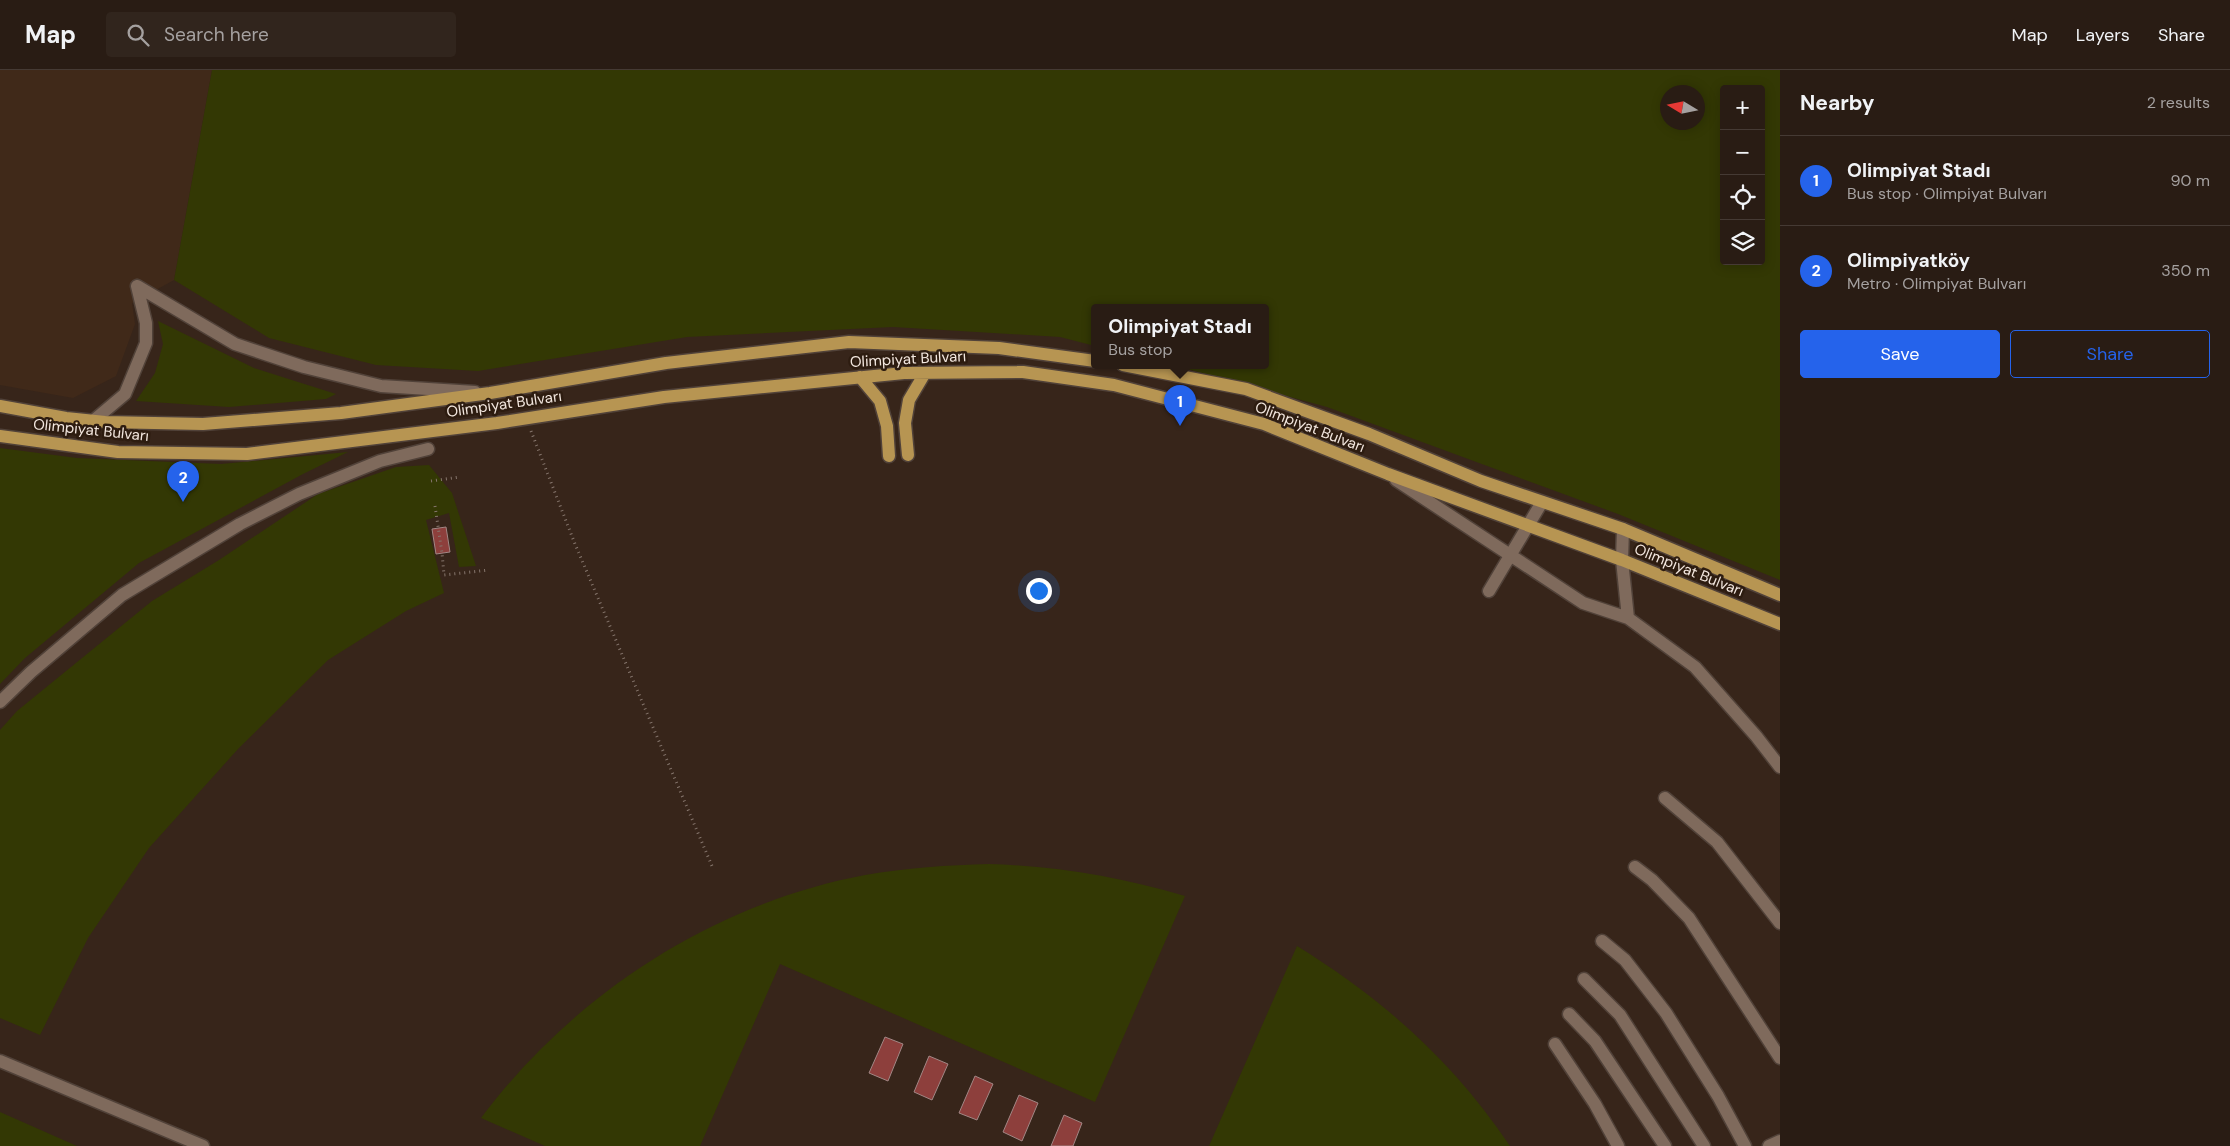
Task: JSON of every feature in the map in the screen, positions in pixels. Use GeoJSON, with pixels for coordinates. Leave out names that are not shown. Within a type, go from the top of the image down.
{"type":"FeatureCollection","features":[{"type":"Feature","properties":{"kind":"main road","name":"Olimpiyat Bulvarı"},"geometry":{"type":"LineString","coordinates":[[0,406],[93,421],[203,424],[341,414],[666,363],[849,342],[999,348],[1091,360]]}},
{"type":"Feature","properties":{"kind":"main road","name":"Olimpiyat Bulvarı"},"geometry":{"type":"LineString","coordinates":[[1144,369],[1246,389],[1369,434],[1481,481],[1623,529],[1780,595]]}},
{"type":"Feature","properties":{"kind":"main road","name":"Olimpiyat Bulvarı"},"geometry":{"type":"LineString","coordinates":[[0,436],[118,452],[247,454],[526,419],[664,397],[860,377],[925,373],[1023,372],[1114,385],[1264,424],[1388,474],[1622,560],[1780,624]]}},
{"type":"Feature","properties":{"kind":"main road"},"geometry":{"type":"LineString","coordinates":[[908,455],[905,423],[909,400],[925,373]]}},
{"type":"Feature","properties":{"kind":"main road"},"geometry":{"type":"LineString","coordinates":[[860,377],[880,401],[887,426],[889,456]]}},
{"type":"Feature","properties":{"kind":"street"},"geometry":{"type":"LineString","coordinates":[[93,421],[125,394],[146,343],[146,323],[137,286],[235,344],[304,367],[381,386],[490,392]]}},
{"type":"Feature","properties":{"kind":"street"},"geometry":{"type":"LineString","coordinates":[[0,702],[31,672],[122,595],[240,524],[299,494],[380,461],[428,450]]}},
{"type":"Feature","properties":{"kind":"street"},"geometry":{"type":"LineString","coordinates":[[1388,474],[1583,602],[1628,618],[1695,667],[1756,736],[1780,767]]}},
{"type":"Feature","properties":{"kind":"street"},"geometry":{"type":"LineString","coordinates":[[1489,591],[1542,502]]}},
{"type":"Feature","properties":{"kind":"street"},"geometry":{"type":"LineString","coordinates":[[1623,529],[1622,560],[1628,618]]}},
{"type":"Feature","properties":{"kind":"street"},"geometry":{"type":"LineString","coordinates":[[1665,798],[1717,842],[1780,923]]}},
{"type":"Feature","properties":{"kind":"street"},"geometry":{"type":"LineString","coordinates":[[1635,867],[1652,880],[1689,918],[1780,1058]]}},
{"type":"Feature","properties":{"kind":"street"},"geometry":{"type":"LineString","coordinates":[[1602,941],[1625,960],[1666,1013],[1718,1096],[1745,1146]]}},
{"type":"Feature","properties":{"kind":"street"},"geometry":{"type":"LineString","coordinates":[[1584,979],[1620,1015],[1704,1146]]}},
{"type":"Feature","properties":{"kind":"street"},"geometry":{"type":"LineString","coordinates":[[1569,1014],[1595,1041],[1665,1146]]}},
{"type":"Feature","properties":{"kind":"street"},"geometry":{"type":"LineString","coordinates":[[1555,1044],[1596,1104],[1618,1146]]}},
{"type":"Feature","properties":{"kind":"street"},"geometry":{"type":"LineString","coordinates":[[0,1061],[203,1146]]}},
{"type":"Feature","properties":{"kind":"path"},"geometry":{"type":"LineString","coordinates":[[526,419],[576,544],[712,866]]}},
{"type":"Feature","properties":{"kind":"path"},"geometry":{"type":"LineString","coordinates":[[431,481],[460,477]]}},
{"type":"Feature","properties":{"kind":"path"},"geometry":{"type":"LineString","coordinates":[[435,506],[444,575],[489,570]]}},
{"type":"Feature","properties":{"kind":"shaded area"},"geometry":{"type":"Polygon","coordinates":[[[0,70],[212,70],[174,280],[132,303],[135,324],[116,376],[73,398],[0,385],[0,70]]]}},
{"type":"Feature","properties":{"kind":"green space"},"geometry":{"type":"Polygon","coordinates":[[[212,70],[1780,70],[1780,580],[1618,514],[1327,407],[1188,369],[1269,369],[1269,304],[1091,304],[1091,345],[1060,337],[893,327],[687,337],[478,371],[376,365],[269,338],[174,280],[212,70]]]}},
{"type":"Feature","properties":{"kind":"green space"},"geometry":{"type":"Polygon","coordinates":[[[158,321],[254,368],[336,394],[326,399],[229,407],[136,401],[155,373],[163,344],[158,321]]]}},
{"type":"Feature","properties":{"kind":"green space"},"geometry":{"type":"Polygon","coordinates":[[[0,448],[77,458],[221,464],[348,452],[303,474],[139,563],[25,658],[0,684],[0,448]]]}},
{"type":"Feature","properties":{"kind":"green space"},"geometry":{"type":"Polygon","coordinates":[[[429,465],[452,493],[476,566],[459,567],[449,513],[426,520],[444,593],[406,611],[328,660],[238,749],[149,848],[88,938],[40,1035],[0,1018],[0,730],[17,711],[152,601],[219,560],[318,494],[396,467],[429,465]]]}},
{"type":"Feature","properties":{"kind":"green space"},"geometry":{"type":"Polygon","coordinates":[[[989,864],[1064,870],[1137,883],[1185,896],[1095,1102],[780,964],[700,1146],[545,1146],[481,1118],[518,1073],[559,1032],[603,994],[650,961],[701,932],[754,908],[808,889],[865,875],[927,867],[989,864]]]}},
{"type":"Feature","properties":{"kind":"green space"},"geometry":{"type":"Polygon","coordinates":[[[1297,946],[1359,988],[1414,1034],[1465,1086],[1510,1146],[1209,1146],[1297,946]]]}},
{"type":"Feature","properties":{"kind":"green space"},"geometry":{"type":"Polygon","coordinates":[[[0,1112],[77,1146],[0,1146],[0,1112]]]}},
{"type":"Feature","properties":{"kind":"building"},"geometry":{"type":"Polygon","coordinates":[[[446,527],[450,552],[436,554],[432,529],[446,527]]]}},
{"type":"Feature","properties":{"kind":"building"},"geometry":{"type":"Polygon","coordinates":[[[885,1037],[903,1044],[888,1081],[869,1073],[885,1037]]]}},
{"type":"Feature","properties":{"kind":"building"},"geometry":{"type":"Polygon","coordinates":[[[929,1056],[948,1064],[932,1100],[914,1092],[929,1056]]]}},
{"type":"Feature","properties":{"kind":"building"},"geometry":{"type":"Polygon","coordinates":[[[975,1076],[993,1084],[977,1120],[959,1113],[975,1076]]]}},
{"type":"Feature","properties":{"kind":"building"},"geometry":{"type":"Polygon","coordinates":[[[1019,1095],[1038,1103],[1022,1141],[1003,1132],[1019,1095]]]}},
{"type":"Feature","properties":{"kind":"building"},"geometry":{"type":"Polygon","coordinates":[[[1064,1115],[1082,1123],[1073,1146],[1051,1146],[1064,1115]]]}},
{"type":"Feature","properties":{"kind":"place","name":"Olimpiyat Stadı"},"geometry":{"type":"Point","coordinates":[1180,426]}},
{"type":"Feature","properties":{"kind":"place","name":"Olimpiyatköy"},"geometry":{"type":"Point","coordinates":[183,502]}}]}
